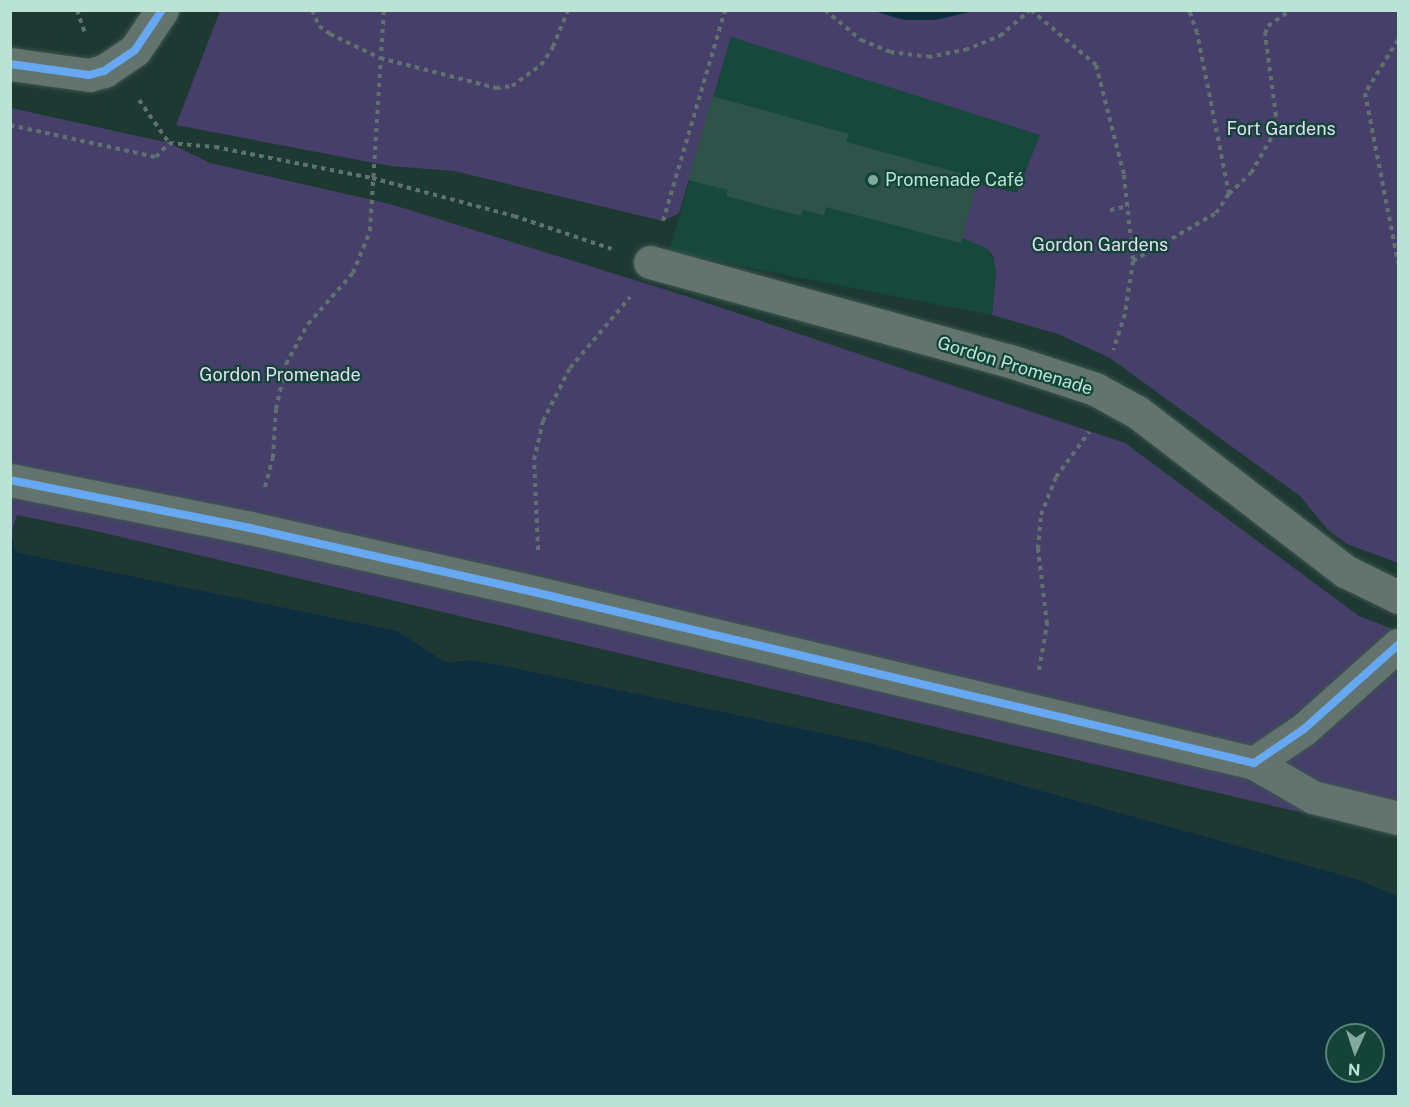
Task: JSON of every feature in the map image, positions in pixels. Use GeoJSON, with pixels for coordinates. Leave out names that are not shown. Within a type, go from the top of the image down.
{"type":"FeatureCollection","features":[{"type":"Feature","properties":{"kind":"street"},"geometry":{"type":"LineString","coordinates":[[10,64],[88,75],[114,65],[141,42],[162,10]]}},
{"type":"Feature","properties":{"kind":"street","name":"Gordon Promenade"},"geometry":{"type":"LineString","coordinates":[[650,262],[1007,360],[1102,393],[1137,412],[1345,571],[1398,597]]}},
{"type":"Feature","properties":{"kind":"street"},"geometry":{"type":"LineString","coordinates":[[10,480],[250,528],[538,593],[1254,763],[1313,798],[1398,818]]}},
{"type":"Feature","properties":{"kind":"street"},"geometry":{"type":"LineString","coordinates":[[1254,763],[1304,729],[1398,645]]}},
{"type":"Feature","properties":{"kind":"path"},"geometry":{"type":"LineString","coordinates":[[312,10],[319,26],[330,34],[380,58],[480,87],[512,86],[541,65],[553,48],[568,10]]}},
{"type":"Feature","properties":{"kind":"path"},"geometry":{"type":"LineString","coordinates":[[250,528],[273,458],[276,409],[286,364],[308,324],[340,290],[363,253],[373,216],[372,178],[384,10]]}},
{"type":"Feature","properties":{"kind":"path"},"geometry":{"type":"LineString","coordinates":[[538,593],[534,460],[543,421],[570,368],[624,308],[650,262],[725,10]]}},
{"type":"Feature","properties":{"kind":"path"},"geometry":{"type":"LineString","coordinates":[[825,10],[861,40],[890,52],[928,57],[965,50],[1000,36],[1030,10],[1096,65],[1129,206],[1133,261],[1125,314],[1091,430],[1056,477],[1041,515],[1038,549],[1047,624],[1030,709]]}},
{"type":"Feature","properties":{"kind":"path"},"geometry":{"type":"LineString","coordinates":[[1189,10],[1197,33],[1229,194]]}},
{"type":"Feature","properties":{"kind":"path"},"geometry":{"type":"LineString","coordinates":[[1133,261],[1216,213],[1229,194],[1251,173],[1273,135],[1276,116],[1265,34],[1276,19],[1291,10]]}},
{"type":"Feature","properties":{"kind":"path"},"geometry":{"type":"LineString","coordinates":[[1398,40],[1365,93],[1398,263]]}},
{"type":"Feature","properties":{"kind":"path"},"geometry":{"type":"LineString","coordinates":[[114,65],[169,143],[215,147],[372,178],[514,216],[650,262]]}},
{"type":"Feature","properties":{"kind":"path"},"geometry":{"type":"LineString","coordinates":[[10,125],[156,157],[169,143]]}},
{"type":"Feature","properties":{"kind":"path"},"geometry":{"type":"LineString","coordinates":[[1110,210],[1129,206]]}},
{"type":"Feature","properties":{"kind":"shaded area"},"geometry":{"type":"Polygon","coordinates":[[[731,37],[1040,135],[1017,194],[976,183],[962,238],[986,248],[996,264],[992,315],[669,252],[731,37]]]}},
{"type":"Feature","properties":{"kind":"green space","name":"Gordon Gardens"},"geometry":{"type":"Polygon","coordinates":[[[220,11],[1398,11],[1398,563],[1347,544],[1328,530],[1300,496],[1110,358],[1058,334],[992,315],[996,272],[993,256],[986,248],[962,238],[976,183],[1017,193],[1040,135],[731,37],[679,213],[663,221],[454,171],[390,166],[176,125],[220,11]]]}},
{"type":"Feature","properties":{"kind":"green space"},"geometry":{"type":"Polygon","coordinates":[[[11,108],[169,143],[210,163],[390,204],[686,296],[1125,443],[1359,616],[1398,631],[1398,835],[91,530],[17,515],[12,530],[16,552],[398,631],[445,662],[472,660],[501,665],[875,744],[1357,879],[1398,896],[1398,1096],[11,1096],[11,108]]]}},
{"type":"Feature","properties":{"kind":"water"},"geometry":{"type":"Polygon","coordinates":[[[874,11],[974,11],[935,20],[904,20],[874,11]]]}},
{"type":"Feature","properties":{"kind":"water"},"geometry":{"type":"Polygon","coordinates":[[[11,529],[16,552],[398,631],[445,662],[472,660],[501,665],[875,744],[1357,879],[1398,896],[1398,1096],[11,1096],[11,529]]]}},
{"type":"Feature","properties":{"kind":"building","name":"Promenade Café"},"geometry":{"type":"Polygon","coordinates":[[[712,96],[849,134],[846,142],[978,178],[961,243],[826,207],[824,215],[803,210],[801,216],[726,196],[728,190],[688,180],[712,96]]]}},
{"type":"Feature","properties":{"kind":"cycle path"},"geometry":{"type":"LineString","coordinates":[[10,64],[89,75],[104,71],[135,50],[162,10]]}},
{"type":"Feature","properties":{"kind":"cycle path"},"geometry":{"type":"LineString","coordinates":[[10,480],[250,528],[538,593],[1254,763],[1304,729],[1398,645]]}},
{"type":"Feature","properties":{"kind":"place","name":"Promenade Café"},"geometry":{"type":"Point","coordinates":[873,180]}},
{"type":"Feature","properties":{"kind":"park label","name":"Fort Gardens"},"geometry":{"type":"Point","coordinates":[1281,129]}}]}
